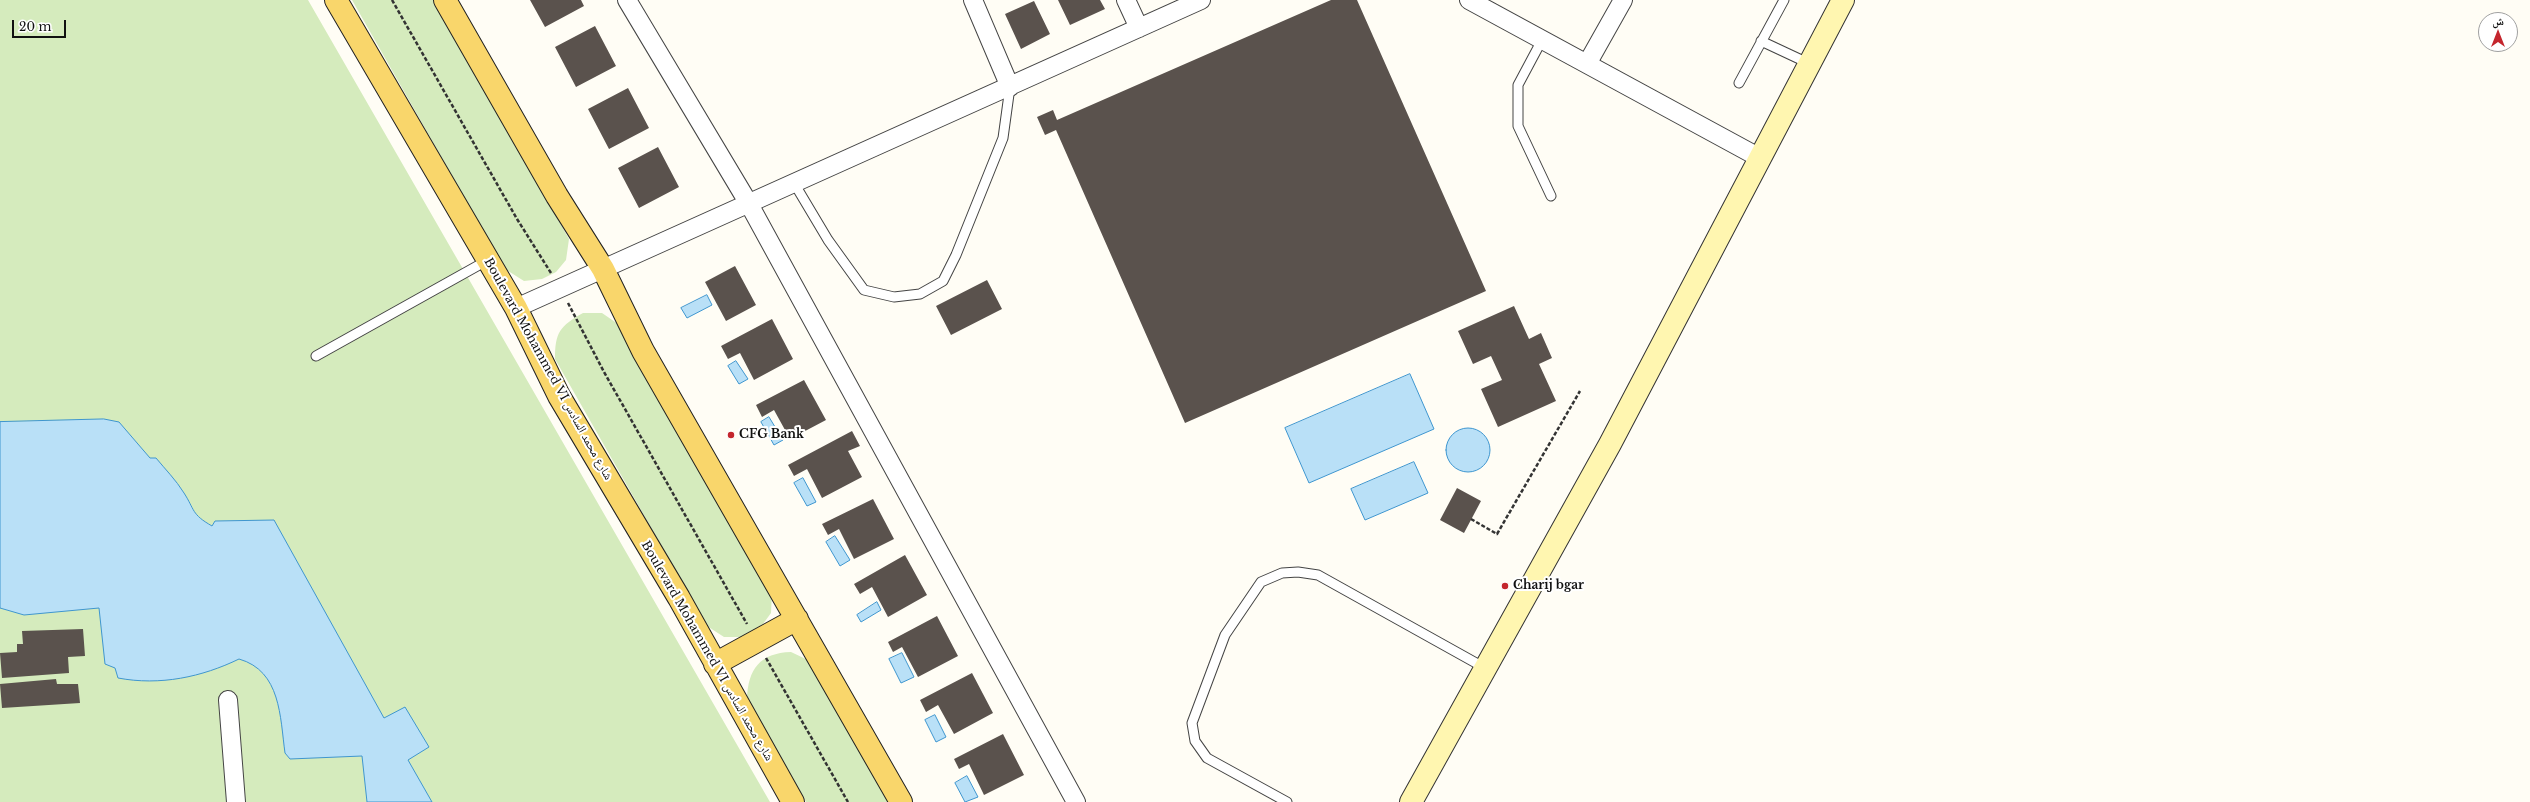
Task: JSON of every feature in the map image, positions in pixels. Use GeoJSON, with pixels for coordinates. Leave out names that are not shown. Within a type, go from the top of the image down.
{"type":"FeatureCollection","features":[{"type":"Feature","properties":{"kind":"main road","name":"Boulevard Mohammed VI شارع محمد السادس"},"geometry":{"type":"LineString","coordinates":[[336,0],[516,308],[559,396],[715,664],[793,802]]}},
{"type":"Feature","properties":{"kind":"main road"},"geometry":{"type":"LineString","coordinates":[[444,0],[557,196],[603,269],[643,351],[901,802]]}},
{"type":"Feature","properties":{"kind":"main road"},"geometry":{"type":"LineString","coordinates":[[1411,802],[1607,451],[1808,63],[1843,0]]}},
{"type":"Feature","properties":{"kind":"main road"},"geometry":{"type":"LineString","coordinates":[[715,664],[797,619]]}},
{"type":"Feature","properties":{"kind":"street"},"geometry":{"type":"LineString","coordinates":[[628,0],[749,204],[1076,802]]}},
{"type":"Feature","properties":{"kind":"street"},"geometry":{"type":"LineString","coordinates":[[973,0],[1010,87]]}},
{"type":"Feature","properties":{"kind":"street"},"geometry":{"type":"LineString","coordinates":[[1126,0],[1140,28]]}},
{"type":"Feature","properties":{"kind":"street"},"geometry":{"type":"LineString","coordinates":[[516,308],[1201,0]]}},
{"type":"Feature","properties":{"kind":"street"},"geometry":{"type":"LineString","coordinates":[[1469,0],[1760,158]]}},
{"type":"Feature","properties":{"kind":"street"},"geometry":{"type":"LineString","coordinates":[[1587,64],[1623,0]]}},
{"type":"Feature","properties":{"kind":"street"},"geometry":{"type":"LineString","coordinates":[[228,700],[236,802]]}},
{"type":"Feature","properties":{"kind":"lane"},"geometry":{"type":"LineString","coordinates":[[1738,83],[1784,0]]}},
{"type":"Feature","properties":{"kind":"lane"},"geometry":{"type":"LineString","coordinates":[[1542,40],[1518,85],[1518,126],[1551,196]]}},
{"type":"Feature","properties":{"kind":"lane"},"geometry":{"type":"LineString","coordinates":[[1761,41],[1808,63]]}},
{"type":"Feature","properties":{"kind":"lane"},"geometry":{"type":"LineString","coordinates":[[794,183],[828,240],[864,290],[894,297],[920,294],[943,281],[956,255],[1003,138],[1010,87]]}},
{"type":"Feature","properties":{"kind":"lane"},"geometry":{"type":"LineString","coordinates":[[316,356],[488,260]]}},
{"type":"Feature","properties":{"kind":"lane"},"geometry":{"type":"LineString","coordinates":[[1287,802],[1207,758],[1195,740],[1192,723],[1198,701],[1225,635],[1261,582],[1282,573],[1298,572],[1318,575],[1485,668]]}},
{"type":"Feature","properties":{"kind":"path"},"geometry":{"type":"LineString","coordinates":[[392,0],[517,219],[561,288],[604,372],[848,802]]}},
{"type":"Feature","properties":{"kind":"path"},"geometry":{"type":"LineString","coordinates":[[1472,519],[1497,534],[1580,391]]}},
{"type":"Feature","properties":{"kind":"green space"},"geometry":{"type":"Polygon","coordinates":[[[0,0],[308,0],[770,802],[0,802],[0,0]]]}},
{"type":"Feature","properties":{"kind":"green space"},"geometry":{"type":"Polygon","coordinates":[[[352,0],[434,0],[569,239],[566,260],[556,272],[542,279],[524,281],[505,269],[352,0]]]}},
{"type":"Feature","properties":{"kind":"green space"},"geometry":{"type":"Polygon","coordinates":[[[583,313],[602,313],[618,324],[772,592],[771,613],[763,624],[742,637],[724,637],[707,626],[555,359],[556,342],[560,331],[569,322],[583,313]]]}},
{"type":"Feature","properties":{"kind":"green space"},"geometry":{"type":"Polygon","coordinates":[[[791,652],[810,661],[889,802],[806,802],[747,699],[750,679],[753,671],[758,665],[764,659],[771,656],[791,652]]]}},
{"type":"Feature","properties":{"kind":"water"},"geometry":{"type":"Polygon","coordinates":[[[707,295],[712,305],[687,318],[681,308],[707,295]]]}},
{"type":"Feature","properties":{"kind":"water"},"geometry":{"type":"Polygon","coordinates":[[[736,361],[748,379],[739,384],[728,366],[736,361]]]}},
{"type":"Feature","properties":{"kind":"water"},"geometry":{"type":"Polygon","coordinates":[[[1410,374],[1434,429],[1309,483],[1285,428],[1410,374]]]}},
{"type":"Feature","properties":{"kind":"water"},"geometry":{"type":"Polygon","coordinates":[[[769,417],[783,440],[774,445],[761,422],[769,417]]]}},
{"type":"Feature","properties":{"kind":"water"},"geometry":{"type":"Polygon","coordinates":[[[104,419],[119,422],[150,458],[156,458],[181,488],[197,515],[205,522],[212,526],[215,521],[274,520],[384,718],[405,707],[429,747],[408,760],[432,802],[367,802],[362,756],[290,759],[285,753],[282,725],[276,697],[271,685],[263,674],[253,665],[239,659],[210,671],[180,678],[149,681],[118,678],[115,668],[105,664],[99,608],[24,615],[0,608],[0,422],[104,419]]]}},
{"type":"Feature","properties":{"kind":"water"},"geometry":{"type":"Polygon","coordinates":[[[1472,428],[1484,434],[1489,442],[1489,458],[1484,466],[1476,471],[1464,472],[1452,466],[1447,458],[1446,446],[1452,434],[1460,429],[1472,428]]]}},
{"type":"Feature","properties":{"kind":"water"},"geometry":{"type":"Polygon","coordinates":[[[1414,462],[1428,493],[1365,520],[1351,489],[1414,462]]]}},
{"type":"Feature","properties":{"kind":"water"},"geometry":{"type":"Polygon","coordinates":[[[803,478],[816,502],[807,506],[794,483],[803,478]]]}},
{"type":"Feature","properties":{"kind":"water"},"geometry":{"type":"Polygon","coordinates":[[[835,536],[850,560],[840,566],[826,542],[835,536]]]}},
{"type":"Feature","properties":{"kind":"water"},"geometry":{"type":"Polygon","coordinates":[[[877,602],[881,610],[861,622],[857,615],[877,602]]]}},
{"type":"Feature","properties":{"kind":"water"},"geometry":{"type":"Polygon","coordinates":[[[902,653],[914,677],[901,683],[889,659],[902,653]]]}},
{"type":"Feature","properties":{"kind":"water"},"geometry":{"type":"Polygon","coordinates":[[[935,715],[946,737],[936,742],[925,720],[935,715]]]}},
{"type":"Feature","properties":{"kind":"water"},"geometry":{"type":"Polygon","coordinates":[[[967,776],[978,797],[965,802],[955,783],[967,776]]]}},
{"type":"Feature","properties":{"kind":"building"},"geometry":{"type":"Polygon","coordinates":[[[530,0],[581,0],[584,6],[545,27],[530,0]]]}},
{"type":"Feature","properties":{"kind":"building"},"geometry":{"type":"Polygon","coordinates":[[[1058,0],[1100,0],[1105,9],[1070,25],[1058,0]]]}},
{"type":"Feature","properties":{"kind":"building"},"geometry":{"type":"Polygon","coordinates":[[[1331,0],[1357,0],[1486,291],[1185,423],[1056,130],[1045,135],[1037,117],[1053,110],[1057,120],[1331,0]]]}},
{"type":"Feature","properties":{"kind":"building"},"geometry":{"type":"Polygon","coordinates":[[[1034,1],[1050,34],[1021,49],[1005,14],[1034,1]]]}},
{"type":"Feature","properties":{"kind":"building"},"geometry":{"type":"Polygon","coordinates":[[[595,26],[616,66],[576,87],[555,47],[595,26]]]}},
{"type":"Feature","properties":{"kind":"building"},"geometry":{"type":"Polygon","coordinates":[[[628,88],[649,128],[609,149],[588,109],[628,88]]]}},
{"type":"Feature","properties":{"kind":"building"},"geometry":{"type":"Polygon","coordinates":[[[658,147],[679,187],[639,208],[618,168],[658,147]]]}},
{"type":"Feature","properties":{"kind":"building"},"geometry":{"type":"Polygon","coordinates":[[[735,266],[756,305],[726,321],[705,282],[735,266]]]}},
{"type":"Feature","properties":{"kind":"building"},"geometry":{"type":"Polygon","coordinates":[[[987,280],[1002,309],[951,335],[936,306],[987,280]]]}},
{"type":"Feature","properties":{"kind":"building"},"geometry":{"type":"Polygon","coordinates":[[[1514,306],[1529,339],[1541,333],[1552,358],[1539,364],[1556,401],[1498,427],[1481,389],[1502,380],[1491,356],[1473,364],[1458,331],[1514,306]]]}},
{"type":"Feature","properties":{"kind":"building"},"geometry":{"type":"Polygon","coordinates":[[[772,319],[793,359],[754,380],[740,353],[728,359],[721,346],[772,319]]]}},
{"type":"Feature","properties":{"kind":"building"},"geometry":{"type":"Polygon","coordinates":[[[804,380],[826,420],[790,439],[774,410],[762,417],[756,405],[804,380]]]}},
{"type":"Feature","properties":{"kind":"building"},"geometry":{"type":"Polygon","coordinates":[[[852,431],[860,446],[848,451],[862,477],[822,498],[807,469],[794,476],[788,465],[852,431]]]}},
{"type":"Feature","properties":{"kind":"building"},"geometry":{"type":"Polygon","coordinates":[[[1457,488],[1481,501],[1464,533],[1440,520],[1457,488]]]}},
{"type":"Feature","properties":{"kind":"building"},"geometry":{"type":"Polygon","coordinates":[[[873,499],[894,539],[854,559],[839,529],[828,535],[822,524],[873,499]]]}},
{"type":"Feature","properties":{"kind":"building"},"geometry":{"type":"Polygon","coordinates":[[[905,555],[927,595],[888,617],[872,587],[860,594],[854,584],[905,555]]]}},
{"type":"Feature","properties":{"kind":"building"},"geometry":{"type":"Polygon","coordinates":[[[937,616],[958,656],[918,677],[902,647],[893,652],[888,642],[937,616]]]}},
{"type":"Feature","properties":{"kind":"building"},"geometry":{"type":"Polygon","coordinates":[[[83,629],[85,656],[68,657],[69,673],[2,678],[0,653],[17,652],[17,644],[23,644],[22,631],[83,629]]]}},
{"type":"Feature","properties":{"kind":"building"},"geometry":{"type":"Polygon","coordinates":[[[972,673],[993,713],[954,734],[938,705],[926,712],[920,700],[972,673]]]}},
{"type":"Feature","properties":{"kind":"building"},"geometry":{"type":"Polygon","coordinates":[[[56,679],[57,684],[78,684],[80,703],[2,708],[0,684],[56,679]]]}},
{"type":"Feature","properties":{"kind":"building"},"geometry":{"type":"Polygon","coordinates":[[[1003,734],[1024,775],[984,795],[969,764],[959,769],[954,759],[1003,734]]]}},
{"type":"Feature","properties":{"kind":"place","name":"CFG Bank"},"geometry":{"type":"Point","coordinates":[731,435]}},
{"type":"Feature","properties":{"kind":"place","name":"Charij bgar"},"geometry":{"type":"Point","coordinates":[1505,586]}}]}
